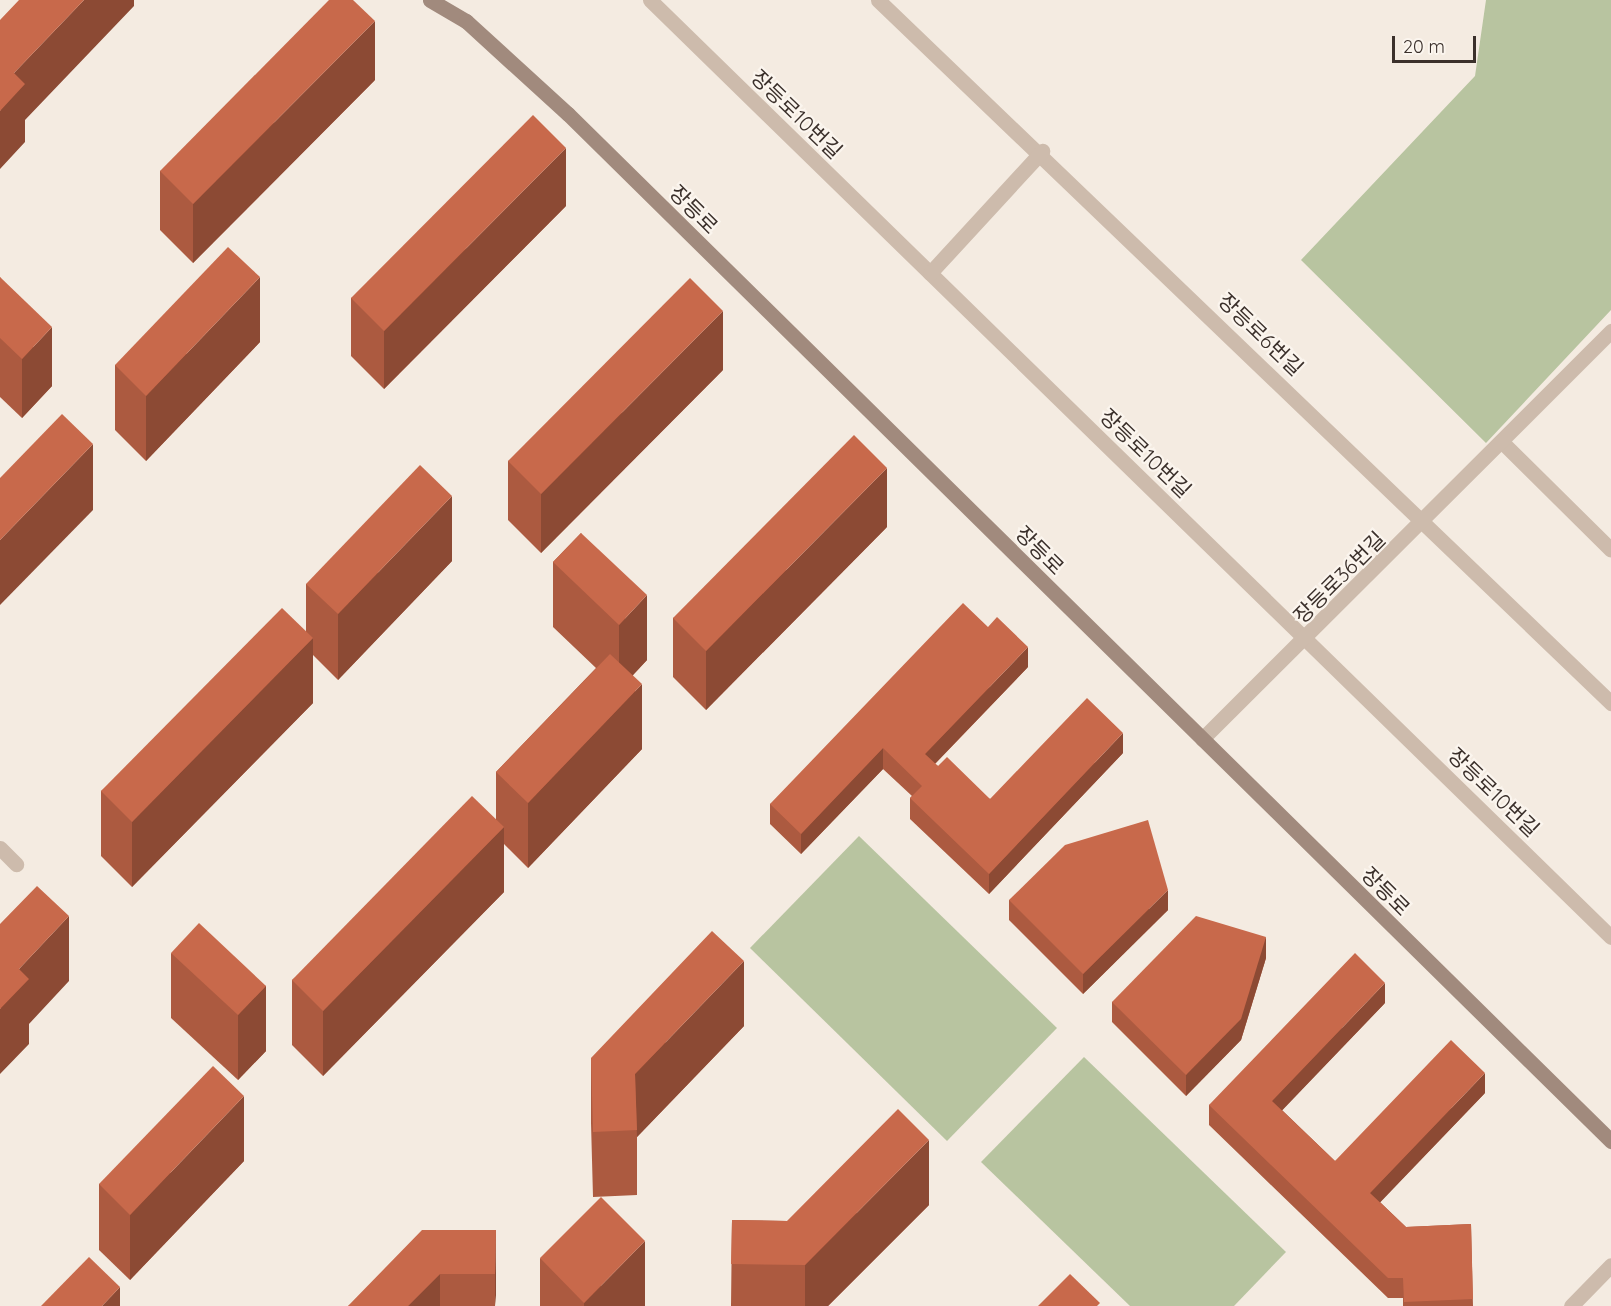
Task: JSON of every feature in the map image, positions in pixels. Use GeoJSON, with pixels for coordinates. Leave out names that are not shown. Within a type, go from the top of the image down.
{"type":"FeatureCollection","features":[{"type":"Feature","properties":{"kind":"main road","name":"장등로"},"geometry":{"type":"LineString","coordinates":[[430,0],[466,21],[568,114],[1611,1141]]}},
{"type":"Feature","properties":{"kind":"street","name":"장등로10번길"},"geometry":{"type":"LineString","coordinates":[[650,0],[1611,937]]}},
{"type":"Feature","properties":{"kind":"street","name":"장등로6번길"},"geometry":{"type":"LineString","coordinates":[[878,0],[1042,151],[1611,703]]}},
{"type":"Feature","properties":{"kind":"street"},"geometry":{"type":"LineString","coordinates":[[930,273],[1042,151]]}},
{"type":"Feature","properties":{"kind":"street","name":"장등로36번길"},"geometry":{"type":"LineString","coordinates":[[1202,739],[1425,522],[1611,331]]}},
{"type":"Feature","properties":{"kind":"street"},"geometry":{"type":"LineString","coordinates":[[1502,442],[1611,550]]}},
{"type":"Feature","properties":{"kind":"street"},"geometry":{"type":"LineString","coordinates":[[0,848],[16,864]]}},
{"type":"Feature","properties":{"kind":"street"},"geometry":{"type":"LineString","coordinates":[[1575,1305],[1611,1265]]}},
{"type":"Feature","properties":{"kind":"green space"},"geometry":{"type":"Polygon","coordinates":[[[1486,0],[1611,0],[1611,310],[1486,443],[1301,260],[1475,76],[1486,0]]]}},
{"type":"Feature","properties":{"kind":"green space"},"geometry":{"type":"Polygon","coordinates":[[[859,836],[1057,1028],[947,1141],[750,948],[859,836]]]}},
{"type":"Feature","properties":{"kind":"green space"},"geometry":{"type":"Polygon","coordinates":[[[1084,1057],[1286,1252],[1234,1306],[1130,1306],[981,1162],[1084,1057]]]}},
{"type":"Feature","properties":{"kind":"building"},"geometry":{"type":"Polygon","coordinates":[[[19,0],[84,0],[14,73],[25,84],[0,111],[0,20],[19,0]]]}},
{"type":"Feature","properties":{"kind":"building"},"geometry":{"type":"Polygon","coordinates":[[[329,0],[353,0],[375,21],[193,204],[160,171],[329,0]]]}},
{"type":"Feature","properties":{"kind":"building"},"geometry":{"type":"Polygon","coordinates":[[[533,115],[566,148],[384,331],[351,298],[533,115]]]}},
{"type":"Feature","properties":{"kind":"building"},"geometry":{"type":"Polygon","coordinates":[[[228,247],[260,277],[146,396],[115,365],[228,247]]]}},
{"type":"Feature","properties":{"kind":"building"},"geometry":{"type":"Polygon","coordinates":[[[0,277],[52,327],[22,359],[0,338],[0,277]]]}},
{"type":"Feature","properties":{"kind":"building"},"geometry":{"type":"Polygon","coordinates":[[[690,278],[723,311],[541,494],[508,461],[690,278]]]}},
{"type":"Feature","properties":{"kind":"building"},"geometry":{"type":"Polygon","coordinates":[[[62,414],[93,444],[0,540],[0,478],[62,414]]]}},
{"type":"Feature","properties":{"kind":"building"},"geometry":{"type":"Polygon","coordinates":[[[854,435],[887,468],[706,651],[673,618],[854,435]]]}},
{"type":"Feature","properties":{"kind":"building"},"geometry":{"type":"Polygon","coordinates":[[[420,465],[452,496],[338,614],[306,584],[420,465]]]}},
{"type":"Feature","properties":{"kind":"building"},"geometry":{"type":"Polygon","coordinates":[[[581,533],[647,595],[619,625],[553,562],[581,533]]]}},
{"type":"Feature","properties":{"kind":"building"},"geometry":{"type":"Polygon","coordinates":[[[963,603],[988,627],[997,617],[1028,647],[925,754],[938,766],[947,757],[990,799],[1087,698],[1123,733],[989,874],[910,798],[922,786],[883,748],[801,834],[770,804],[963,603]]]}},
{"type":"Feature","properties":{"kind":"building"},"geometry":{"type":"Polygon","coordinates":[[[282,608],[313,638],[132,822],[101,791],[282,608]]]}},
{"type":"Feature","properties":{"kind":"building"},"geometry":{"type":"Polygon","coordinates":[[[610,654],[642,684],[528,803],[496,772],[610,654]]]}},
{"type":"Feature","properties":{"kind":"building"},"geometry":{"type":"Polygon","coordinates":[[[472,796],[504,827],[323,1011],[292,980],[472,796]]]}},
{"type":"Feature","properties":{"kind":"building"},"geometry":{"type":"Polygon","coordinates":[[[1148,820],[1168,890],[1083,974],[1009,900],[1065,845],[1148,820]]]}},
{"type":"Feature","properties":{"kind":"building"},"geometry":{"type":"Polygon","coordinates":[[[37,886],[69,916],[19,969],[29,979],[0,1009],[0,924],[37,886]]]}},
{"type":"Feature","properties":{"kind":"building"},"geometry":{"type":"Polygon","coordinates":[[[1196,916],[1266,937],[1241,1019],[1186,1075],[1112,1002],[1196,916]]]}},
{"type":"Feature","properties":{"kind":"building"},"geometry":{"type":"Polygon","coordinates":[[[199,923],[266,986],[238,1015],[171,953],[199,923]]]}},
{"type":"Feature","properties":{"kind":"building"},"geometry":{"type":"Polygon","coordinates":[[[712,931],[744,961],[635,1074],[637,1130],[593,1132],[591,1058],[712,931]]]}},
{"type":"Feature","properties":{"kind":"building"},"geometry":{"type":"Polygon","coordinates":[[[1355,953],[1385,983],[1272,1101],[1335,1161],[1451,1040],[1485,1073],[1370,1193],[1406,1227],[1471,1224],[1473,1299],[1404,1302],[1403,1278],[1388,1278],[1209,1105],[1355,953]]]}},
{"type":"Feature","properties":{"kind":"building"},"geometry":{"type":"Polygon","coordinates":[[[213,1066],[244,1096],[130,1215],[99,1184],[213,1066]]]}},
{"type":"Feature","properties":{"kind":"building"},"geometry":{"type":"Polygon","coordinates":[[[898,1109],[929,1140],[805,1265],[731,1264],[732,1220],[787,1221],[898,1109]]]}},
{"type":"Feature","properties":{"kind":"building"},"geometry":{"type":"Polygon","coordinates":[[[601,1197],[645,1241],[584,1303],[540,1258],[601,1197]]]}},
{"type":"Feature","properties":{"kind":"building"},"geometry":{"type":"Polygon","coordinates":[[[422,1230],[496,1230],[495,1274],[440,1274],[408,1306],[348,1306],[422,1230]]]}},
{"type":"Feature","properties":{"kind":"building"},"geometry":{"type":"Polygon","coordinates":[[[89,1257],[120,1287],[102,1306],[41,1306],[89,1257]]]}},
{"type":"Feature","properties":{"kind":"building"},"geometry":{"type":"Polygon","coordinates":[[[1070,1274],[1100,1303],[1097,1306],[1038,1306],[1070,1274]]]}}]}
